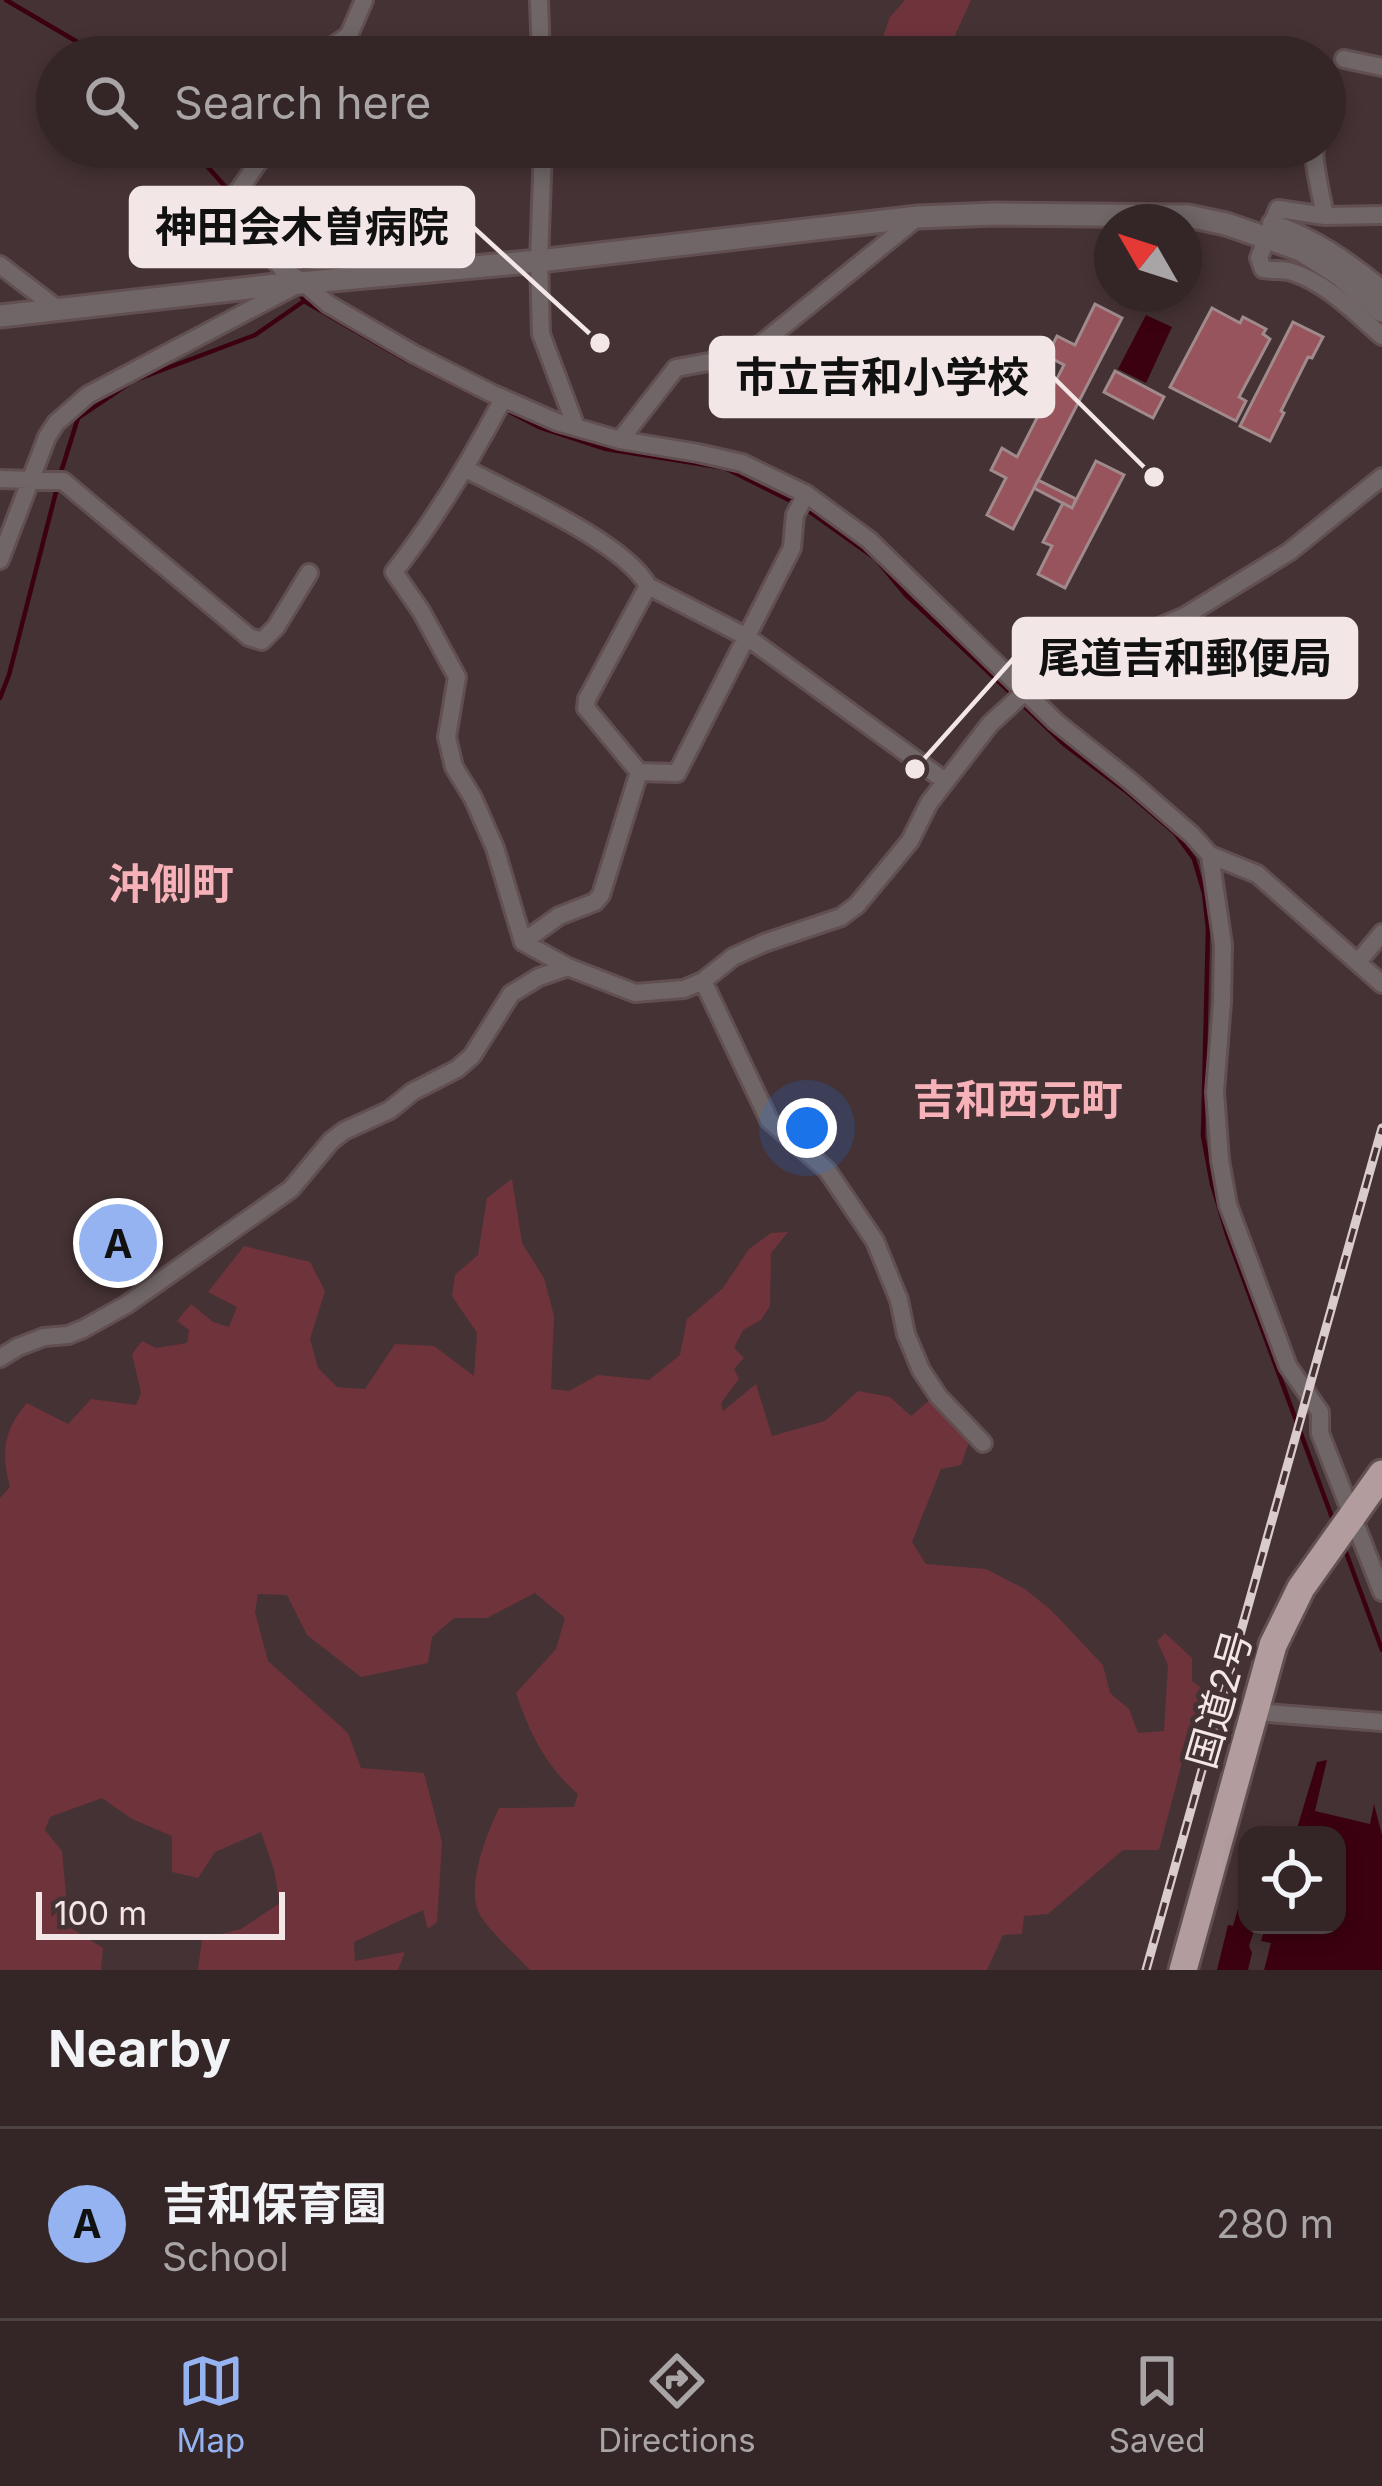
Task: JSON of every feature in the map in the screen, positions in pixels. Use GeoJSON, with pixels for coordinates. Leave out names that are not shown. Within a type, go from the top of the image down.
{"type":"FeatureCollection","features":[{"type":"Feature","properties":{"kind":"highway","name":"国道2号"},"geometry":{"type":"LineString","coordinates":[[1183,1970],[1279,1630],[1301,1588],[1382,1474]]}},
{"type":"Feature","properties":{"kind":"street"},"geometry":{"type":"LineString","coordinates":[[346,36],[364,0]]}},
{"type":"Feature","properties":{"kind":"street"},"geometry":{"type":"LineString","coordinates":[[539,0],[541,36]]}},
{"type":"Feature","properties":{"kind":"street"},"geometry":{"type":"LineString","coordinates":[[1346,59],[1382,67]]}},
{"type":"Feature","properties":{"kind":"street"},"geometry":{"type":"LineString","coordinates":[[254,168],[230,203],[283,270],[328,304],[503,399],[557,422],[620,440],[742,464],[806,494],[869,540],[1056,722],[1210,854],[1257,874],[1382,984]]}},
{"type":"Feature","properties":{"kind":"street"},"geometry":{"type":"LineString","coordinates":[[542,168],[541,334],[576,427]]}},
{"type":"Feature","properties":{"kind":"street"},"geometry":{"type":"LineString","coordinates":[[1316,168],[1325,216]]}},
{"type":"Feature","properties":{"kind":"street"},"geometry":{"type":"LineString","coordinates":[[1382,215],[1325,216],[1278,209],[1259,258],[1263,269],[1288,270],[1330,291],[1382,336]]}},
{"type":"Feature","properties":{"kind":"street"},"geometry":{"type":"LineString","coordinates":[[0,316],[271,291],[303,282],[539,261],[918,217],[1019,213],[1188,216],[1269,230],[1318,243],[1382,289]]}},
{"type":"Feature","properties":{"kind":"street"},"geometry":{"type":"LineString","coordinates":[[620,440],[676,368],[736,357],[760,344],[918,217]]}},
{"type":"Feature","properties":{"kind":"street"},"geometry":{"type":"LineString","coordinates":[[1269,230],[1339,274],[1382,311]]}},
{"type":"Feature","properties":{"kind":"street"},"geometry":{"type":"LineString","coordinates":[[0,265],[59,310]]}},
{"type":"Feature","properties":{"kind":"street"},"geometry":{"type":"LineString","coordinates":[[0,560],[46,437],[56,423],[88,395],[271,291]]}},
{"type":"Feature","properties":{"kind":"street"},"geometry":{"type":"LineString","coordinates":[[503,399],[466,469],[394,572],[457,677],[446,737],[454,767],[495,848],[523,942],[568,968],[635,993],[684,989],[704,981],[733,957],[842,917],[910,841],[929,803],[990,724],[1026,692],[1091,656],[1185,616],[1288,552],[1382,477]]}},
{"type":"Feature","properties":{"kind":"street"},"geometry":{"type":"LineString","coordinates":[[466,469],[602,542],[640,572],[648,586],[747,637],[945,782]]}},
{"type":"Feature","properties":{"kind":"street"},"geometry":{"type":"LineString","coordinates":[[0,479],[63,481],[249,637],[262,641],[309,573]]}},
{"type":"Feature","properties":{"kind":"street"},"geometry":{"type":"LineString","coordinates":[[648,586],[586,708],[639,772],[677,773],[792,548],[795,515],[806,494]]}},
{"type":"Feature","properties":{"kind":"street"},"geometry":{"type":"LineString","coordinates":[[523,942],[559,916],[601,895],[639,772]]}},
{"type":"Feature","properties":{"kind":"street"},"geometry":{"type":"LineString","coordinates":[[1210,854],[1223,945],[1215,1093],[1228,1204],[1288,1366],[1320,1412],[1320,1433],[1350,1520],[1382,1592]]}},
{"type":"Feature","properties":{"kind":"street"},"geometry":{"type":"LineString","coordinates":[[1358,962],[1382,933]]}},
{"type":"Feature","properties":{"kind":"street"},"geometry":{"type":"LineString","coordinates":[[0,1358],[44,1337],[83,1329],[126,1305],[291,1189],[344,1131],[458,1069],[472,1056],[511,994],[539,977],[568,968]]}},
{"type":"Feature","properties":{"kind":"street"},"geometry":{"type":"LineString","coordinates":[[704,981],[769,1120],[826,1170],[875,1241],[921,1370],[939,1397],[983,1443]]}},
{"type":"Feature","properties":{"kind":"street"},"geometry":{"type":"LineString","coordinates":[[1255,1712],[1380,1728]]}},
{"type":"Feature","properties":{"kind":"shaded area"},"geometry":{"type":"Polygon","coordinates":[[[905,0],[971,0],[955,36],[883,36],[890,17],[905,0]]]}},
{"type":"Feature","properties":{"kind":"shaded area"},"geometry":{"type":"Polygon","coordinates":[[[1146,315],[1172,327],[1146,383],[1118,369],[1146,315]]]}},
{"type":"Feature","properties":{"kind":"shaded area"},"geometry":{"type":"Polygon","coordinates":[[[512,1179],[522,1243],[544,1278],[554,1316],[551,1389],[569,1391],[598,1375],[649,1380],[680,1355],[687,1319],[723,1288],[749,1249],[771,1233],[788,1232],[771,1253],[770,1306],[761,1320],[743,1330],[734,1348],[744,1358],[734,1369],[739,1379],[721,1403],[723,1411],[756,1384],[772,1436],[825,1421],[858,1391],[890,1397],[911,1416],[931,1399],[973,1431],[961,1465],[941,1469],[912,1542],[926,1564],[986,1569],[1025,1589],[1103,1665],[1110,1693],[1129,1709],[1138,1733],[1164,1731],[1168,1665],[1157,1641],[1165,1633],[1192,1658],[1192,1681],[1210,1695],[1189,1736],[1159,1850],[1123,1850],[1048,1914],[1024,1916],[1022,1934],[1003,1935],[987,1970],[530,1970],[481,1917],[475,1887],[484,1844],[499,1808],[574,1807],[578,1794],[540,1748],[516,1693],[556,1649],[565,1618],[535,1593],[487,1618],[454,1618],[432,1637],[428,1663],[361,1677],[307,1635],[287,1595],[258,1594],[255,1612],[268,1661],[348,1733],[361,1768],[424,1773],[442,1842],[437,1922],[428,1929],[423,1910],[354,1942],[355,1961],[405,1952],[398,1970],[198,1970],[202,1939],[241,1929],[280,1903],[261,1832],[215,1852],[198,1878],[172,1872],[172,1836],[132,1819],[102,1798],[50,1817],[45,1830],[62,1851],[69,1927],[103,1948],[101,1970],[0,1970],[0,1498],[10,1487],[6,1442],[19,1413],[27,1403],[68,1424],[91,1399],[136,1405],[141,1393],[132,1354],[142,1341],[156,1348],[187,1343],[189,1330],[177,1321],[191,1304],[213,1322],[229,1327],[237,1307],[208,1292],[244,1246],[310,1262],[325,1291],[310,1339],[318,1368],[337,1387],[365,1389],[395,1344],[434,1346],[474,1376],[477,1333],[452,1296],[455,1275],[478,1255],[487,1198],[512,1179]]]}},
{"type":"Feature","properties":{"kind":"shaded area"},"geometry":{"type":"Polygon","coordinates":[[[1327,1760],[1315,1811],[1370,1824],[1374,1804],[1382,1835],[1382,1970],[1264,1970],[1271,1943],[1261,1941],[1263,1934],[1346,1934],[1346,1826],[1298,1826],[1317,1762],[1327,1760]]]}},
{"type":"Feature","properties":{"kind":"shaded area"},"geometry":{"type":"Polygon","coordinates":[[[1238,1909],[1238,1934],[1253,1934],[1248,1970],[1217,1970],[1228,1925],[1233,1926],[1238,1909]]]}},
{"type":"Feature","properties":{"kind":"building"},"geometry":{"type":"Polygon","coordinates":[[[1094,306],[1094,312],[1122,318],[1013,529],[987,515],[1006,478],[991,470],[1002,448],[1017,457],[1064,365],[1047,356],[1057,336],[1075,345],[1094,306]]]}},
{"type":"Feature","properties":{"kind":"building"},"geometry":{"type":"Polygon","coordinates":[[[1212,308],[1240,323],[1243,317],[1266,329],[1263,334],[1270,339],[1239,397],[1246,401],[1236,421],[1170,387],[1212,308]]]}},
{"type":"Feature","properties":{"kind":"building"},"geometry":{"type":"Polygon","coordinates":[[[1293,322],[1323,337],[1312,358],[1308,357],[1270,441],[1240,426],[1293,322]]]}},
{"type":"Feature","properties":{"kind":"building"},"geometry":{"type":"Polygon","coordinates":[[[1115,371],[1164,397],[1153,418],[1104,392],[1115,371]]]}},
{"type":"Feature","properties":{"kind":"building"},"geometry":{"type":"Polygon","coordinates":[[[1096,461],[1124,475],[1065,588],[1038,574],[1052,546],[1043,542],[1063,503],[1072,508],[1096,461]]]}},
{"type":"Feature","properties":{"kind":"building"},"geometry":{"type":"Polygon","coordinates":[[[1038,480],[1076,499],[1072,508],[1034,488],[1038,480]]]}},
{"type":"Feature","properties":{"kind":"waterway"},"geometry":{"type":"LineString","coordinates":[[6,0],[67,36]]}},
{"type":"Feature","properties":{"kind":"waterway"},"geometry":{"type":"LineString","coordinates":[[209,168],[230,192]]}},
{"type":"Feature","properties":{"kind":"waterway"},"geometry":{"type":"LineString","coordinates":[[298,290],[304,301],[494,404]]}},
{"type":"Feature","properties":{"kind":"waterway"},"geometry":{"type":"LineString","coordinates":[[61,472],[78,418],[133,381],[255,335],[304,301]]}},
{"type":"Feature","properties":{"kind":"waterway"},"geometry":{"type":"LineString","coordinates":[[504,409],[539,427],[606,449],[725,468],[793,502]]}},
{"type":"Feature","properties":{"kind":"waterway"},"geometry":{"type":"LineString","coordinates":[[0,698],[57,488]]}},
{"type":"Feature","properties":{"kind":"waterway"},"geometry":{"type":"LineString","coordinates":[[803,507],[876,559],[906,595],[1013,695]]}},
{"type":"Feature","properties":{"kind":"waterway"},"geometry":{"type":"LineString","coordinates":[[1021,703],[1065,745],[1175,833],[1194,859],[1208,929],[1203,1136],[1212,1184],[1333,1520]]}},
{"type":"Feature","properties":{"kind":"waterway"},"geometry":{"type":"LineString","coordinates":[[1344,1547],[1382,1650]]}},
{"type":"Feature","properties":{"kind":"railway"},"geometry":{"type":"LineString","coordinates":[[1146,1970],[1382,1128]]}},
{"type":"Feature","properties":{"kind":"place","name":"神田会木曽病院"},"geometry":{"type":"Point","coordinates":[600,343]}},
{"type":"Feature","properties":{"kind":"place","name":"市立吉和小学校"},"geometry":{"type":"Point","coordinates":[1154,477]}},
{"type":"Feature","properties":{"kind":"place","name":"尾道吉和郵便局"},"geometry":{"type":"Point","coordinates":[915,769]}},
{"type":"Feature","properties":{"kind":"place","name":"吉和保育園"},"geometry":{"type":"Point","coordinates":[118,1243]}},
{"type":"Feature","properties":{"kind":"district","name":"沖側町"},"geometry":{"type":"Point","coordinates":[171,883]}},
{"type":"Feature","properties":{"kind":"district","name":"吉和西元町"},"geometry":{"type":"Point","coordinates":[1018,1099]}}]}
